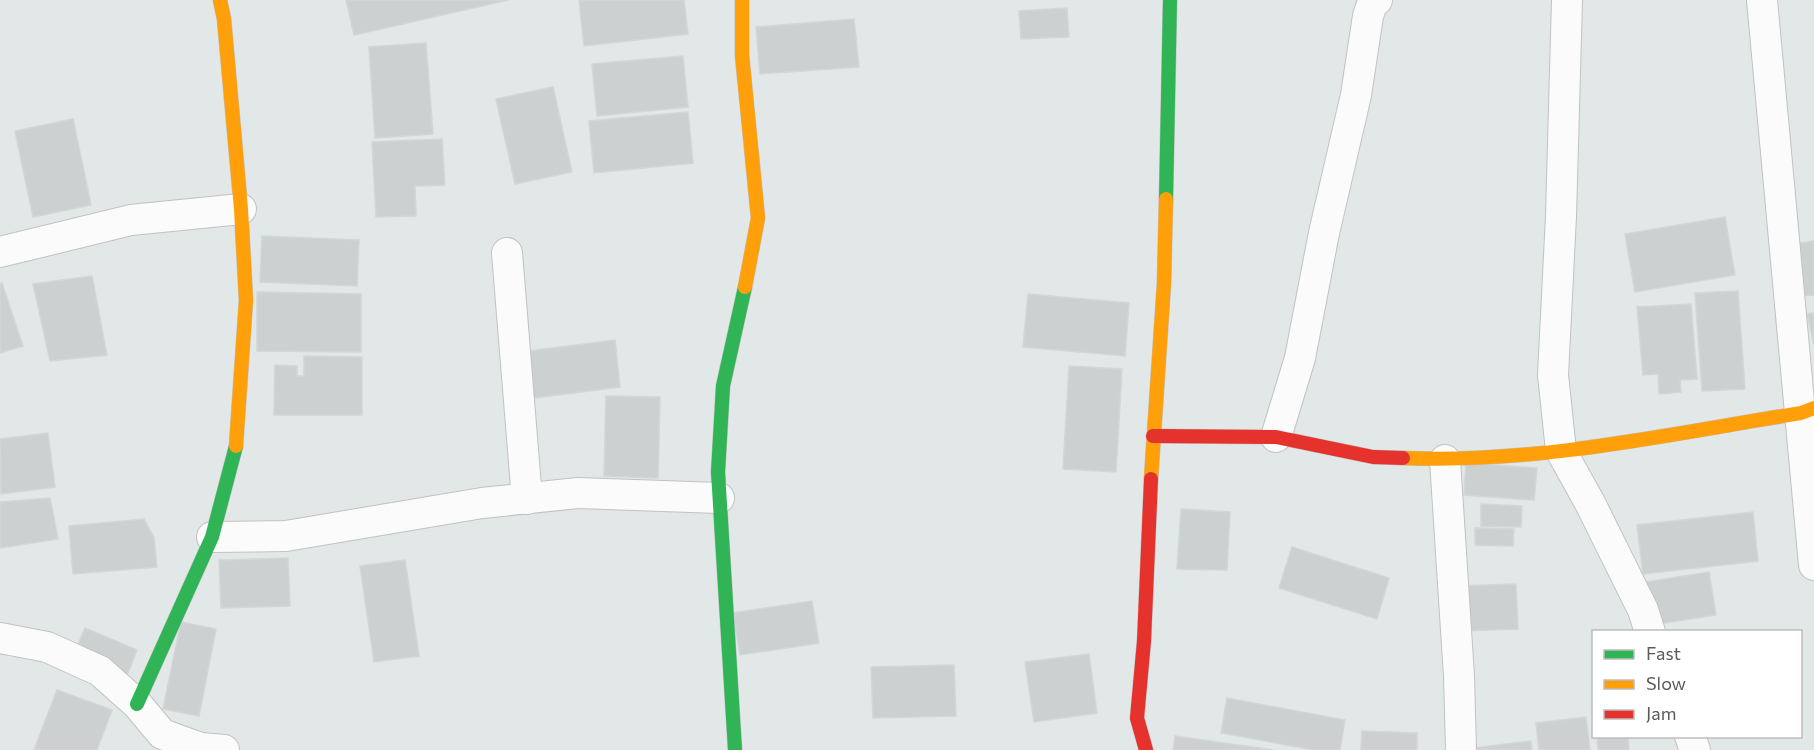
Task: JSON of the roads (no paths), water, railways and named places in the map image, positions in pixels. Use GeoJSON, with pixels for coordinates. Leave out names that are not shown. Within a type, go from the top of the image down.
{"type":"FeatureCollection","features":[{"type":"Feature","properties":{"kind":"street"},"geometry":{"type":"LineString","coordinates":[[137,704],[212,537],[236,447],[246,300],[241,209],[224,19],[220,0]]}},
{"type":"Feature","properties":{"kind":"street"},"geometry":{"type":"LineString","coordinates":[[735,750],[718,472],[723,386],[748,276],[758,218],[742,55],[742,0]]}},
{"type":"Feature","properties":{"kind":"street"},"geometry":{"type":"LineString","coordinates":[[1146,750],[1137,718],[1144,641],[1153,436],[1164,283],[1170,0]]}},
{"type":"Feature","properties":{"kind":"street"},"geometry":{"type":"LineString","coordinates":[[1276,437],[1300,358],[1324,233],[1356,95],[1368,16],[1372,4],[1377,0]]}},
{"type":"Feature","properties":{"kind":"street"},"geometry":{"type":"LineString","coordinates":[[1566,0],[1561,216],[1553,375],[1561,451],[1590,503],[1642,610],[1649,630]]}},
{"type":"Feature","properties":{"kind":"street"},"geometry":{"type":"LineString","coordinates":[[1762,0],[1807,411],[1814,565]]}},
{"type":"Feature","properties":{"kind":"street"},"geometry":{"type":"LineString","coordinates":[[0,252],[130,220],[241,209]]}},
{"type":"Feature","properties":{"kind":"street"},"geometry":{"type":"LineString","coordinates":[[507,253],[527,499]]}},
{"type":"Feature","properties":{"kind":"street"},"geometry":{"type":"LineString","coordinates":[[1153,436],[1276,437],[1373,457],[1445,460],[1561,451],[1807,411]]}},
{"type":"Feature","properties":{"kind":"street"},"geometry":{"type":"LineString","coordinates":[[1445,460],[1459,675],[1461,750]]}},
{"type":"Feature","properties":{"kind":"street"},"geometry":{"type":"LineString","coordinates":[[212,537],[286,536],[482,503],[578,493],[719,498]]}},
{"type":"Feature","properties":{"kind":"street"},"geometry":{"type":"LineString","coordinates":[[0,638],[46,647],[99,671],[137,704],[162,734],[201,748],[224,750]]}}]}
